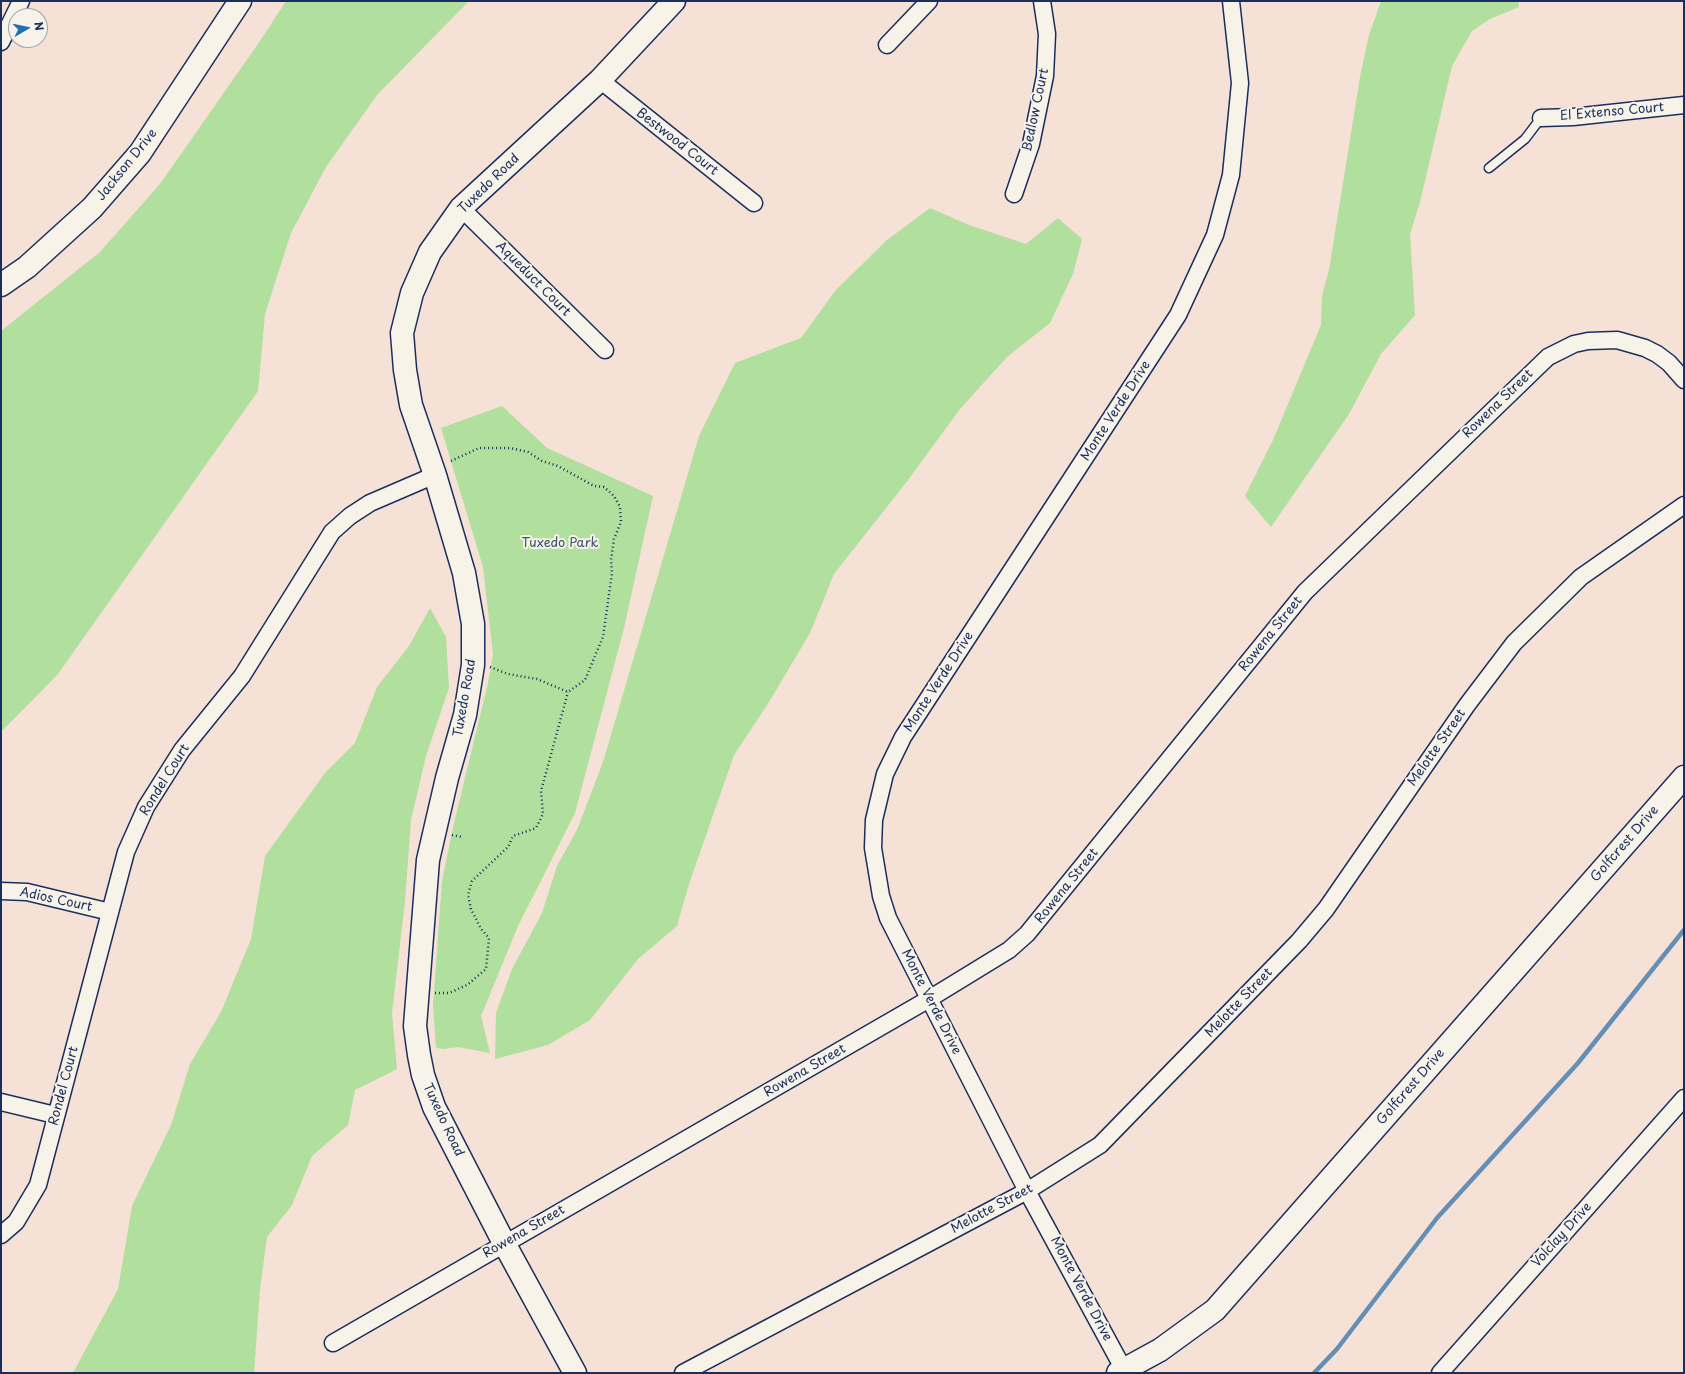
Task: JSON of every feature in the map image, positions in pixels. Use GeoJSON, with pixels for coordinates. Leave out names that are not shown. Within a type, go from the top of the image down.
{"type":"FeatureCollection","features":[{"type":"Feature","properties":{"kind":"street"},"geometry":{"type":"LineString","coordinates":[[1,42],[21,1]]}},
{"type":"Feature","properties":{"kind":"street","name":"Jackson Drive"},"geometry":{"type":"LineString","coordinates":[[1,285],[27,267],[92,208],[140,153],[240,1]]}},
{"type":"Feature","properties":{"kind":"street","name":"Tuxedo Road"},"geometry":{"type":"LineString","coordinates":[[574,1373],[504,1243],[434,1107],[423,1075],[415,1026],[428,860],[447,778],[465,715],[473,665],[473,624],[464,573],[435,475],[411,405],[405,370],[402,333],[412,293],[430,252],[461,208],[600,80],[674,1]]}},
{"type":"Feature","properties":{"kind":"street"},"geometry":{"type":"LineString","coordinates":[[887,45],[929,1]]}},
{"type":"Feature","properties":{"kind":"street","name":"Bedlow Court"},"geometry":{"type":"LineString","coordinates":[[1014,194],[1031,144],[1045,76],[1046,34],[1042,1]]}},
{"type":"Feature","properties":{"kind":"street","name":"Monte Verde Drive"},"geometry":{"type":"LineString","coordinates":[[1121,1371],[1027,1191],[888,918],[881,896],[873,848],[874,820],[885,774],[903,737],[1178,314],[1215,235],[1231,175],[1240,83],[1231,1]]}},
{"type":"Feature","properties":{"kind":"street","name":"Bestwood Court"},"geometry":{"type":"LineString","coordinates":[[600,80],[754,203]]}},
{"type":"Feature","properties":{"kind":"street","name":"El Extenso Court"},"geometry":{"type":"LineString","coordinates":[[1541,118],[1573,117],[1684,105]]}},
{"type":"Feature","properties":{"kind":"street","name":"Aqueduct Court"},"geometry":{"type":"LineString","coordinates":[[461,208],[605,350]]}},
{"type":"Feature","properties":{"kind":"street","name":"Rowena Street"},"geometry":{"type":"LineString","coordinates":[[333,1342],[929,999],[1009,950],[1027,934],[1305,592],[1548,357],[1581,342],[1617,340],[1631,343],[1657,354],[1669,363],[1684,380]]}},
{"type":"Feature","properties":{"kind":"street","name":"Rondel Court"},"geometry":{"type":"LineString","coordinates":[[1,1235],[16,1222],[38,1185],[55,1115],[126,852],[146,807],[182,750],[242,676],[332,532],[350,516],[370,503],[435,475]]}},
{"type":"Feature","properties":{"kind":"street","name":"Melotte Street"},"geometry":{"type":"LineString","coordinates":[[683,1373],[1027,1191],[1100,1146],[1300,940],[1326,909],[1466,705],[1514,643],[1581,577],[1684,505]]}},
{"type":"Feature","properties":{"kind":"street","name":"Golfcrest Drive"},"geometry":{"type":"LineString","coordinates":[[1121,1371],[1160,1350],[1215,1310],[1684,777]]}},
{"type":"Feature","properties":{"kind":"street","name":"Adios Court"},"geometry":{"type":"LineString","coordinates":[[1,891],[27,892],[110,912]]}},
{"type":"Feature","properties":{"kind":"street","name":"Volclay Drive"},"geometry":{"type":"LineString","coordinates":[[1440,1373],[1684,1098]]}},
{"type":"Feature","properties":{"kind":"street"},"geometry":{"type":"LineString","coordinates":[[1,1102],[55,1115]]}},
{"type":"Feature","properties":{"kind":"lane"},"geometry":{"type":"LineString","coordinates":[[1490,168],[1525,139],[1541,118]]}},
{"type":"Feature","properties":{"kind":"path"},"geometry":{"type":"LineString","coordinates":[[433,993],[449,993],[467,986],[486,969],[489,938],[481,929],[471,909],[468,895],[472,881],[508,847],[513,836],[536,828],[543,814],[541,791],[568,692],[585,680],[603,637],[612,573],[611,560],[614,538],[621,522],[620,507],[614,496],[604,487],[594,486],[558,466],[542,461],[528,452],[510,448],[479,448],[451,460]]}},
{"type":"Feature","properties":{"kind":"path"},"geometry":{"type":"LineString","coordinates":[[497,670],[508,674],[537,679],[568,692]]}},
{"type":"Feature","properties":{"kind":"path"},"geometry":{"type":"LineString","coordinates":[[452,836],[461,837]]}},
{"type":"Feature","properties":{"kind":"green space"},"geometry":{"type":"Polygon","coordinates":[[[286,1],[469,1],[377,95],[326,167],[291,233],[265,314],[258,391],[58,674],[1,732],[1,331],[100,252],[160,184],[260,41],[286,1]]]}},
{"type":"Feature","properties":{"kind":"green space"},"geometry":{"type":"Polygon","coordinates":[[[1381,1],[1518,1],[1519,7],[1490,19],[1472,31],[1452,66],[1420,202],[1410,234],[1415,315],[1381,354],[1349,414],[1271,527],[1245,496],[1273,440],[1321,325],[1322,296],[1329,270],[1360,77],[1369,35],[1381,1]]]}},
{"type":"Feature","properties":{"kind":"green space"},"geometry":{"type":"Polygon","coordinates":[[[930,208],[969,225],[1026,244],[1058,218],[1082,239],[1073,274],[1050,323],[1008,356],[960,409],[908,480],[834,574],[810,633],[769,702],[734,755],[689,884],[677,926],[638,959],[590,1020],[548,1045],[495,1059],[496,1013],[512,969],[542,913],[557,866],[577,830],[603,762],[699,436],[735,363],[801,338],[835,291],[887,240],[930,208]]]}},
{"type":"Feature","properties":{"kind":"green space","name":"Tuxedo Park"},"geometry":{"type":"Polygon","coordinates":[[[502,406],[547,448],[653,496],[624,628],[575,813],[518,926],[481,1016],[490,1053],[458,1047],[444,1049],[436,1048],[433,1006],[442,881],[454,823],[488,683],[493,654],[483,567],[441,428],[502,406]]]}},
{"type":"Feature","properties":{"kind":"green space"},"geometry":{"type":"Polygon","coordinates":[[[430,608],[446,637],[449,688],[426,756],[411,820],[405,901],[392,1013],[397,1069],[355,1090],[348,1125],[312,1156],[292,1205],[267,1237],[260,1289],[254,1373],[73,1373],[118,1289],[132,1206],[171,1125],[190,1064],[221,1012],[251,939],[265,856],[325,773],[355,743],[377,687],[409,646],[430,608]]]}},
{"type":"Feature","properties":{"kind":"waterway"},"geometry":{"type":"LineString","coordinates":[[1314,1373],[1337,1349],[1437,1218],[1578,1063],[1684,930]]}}]}
